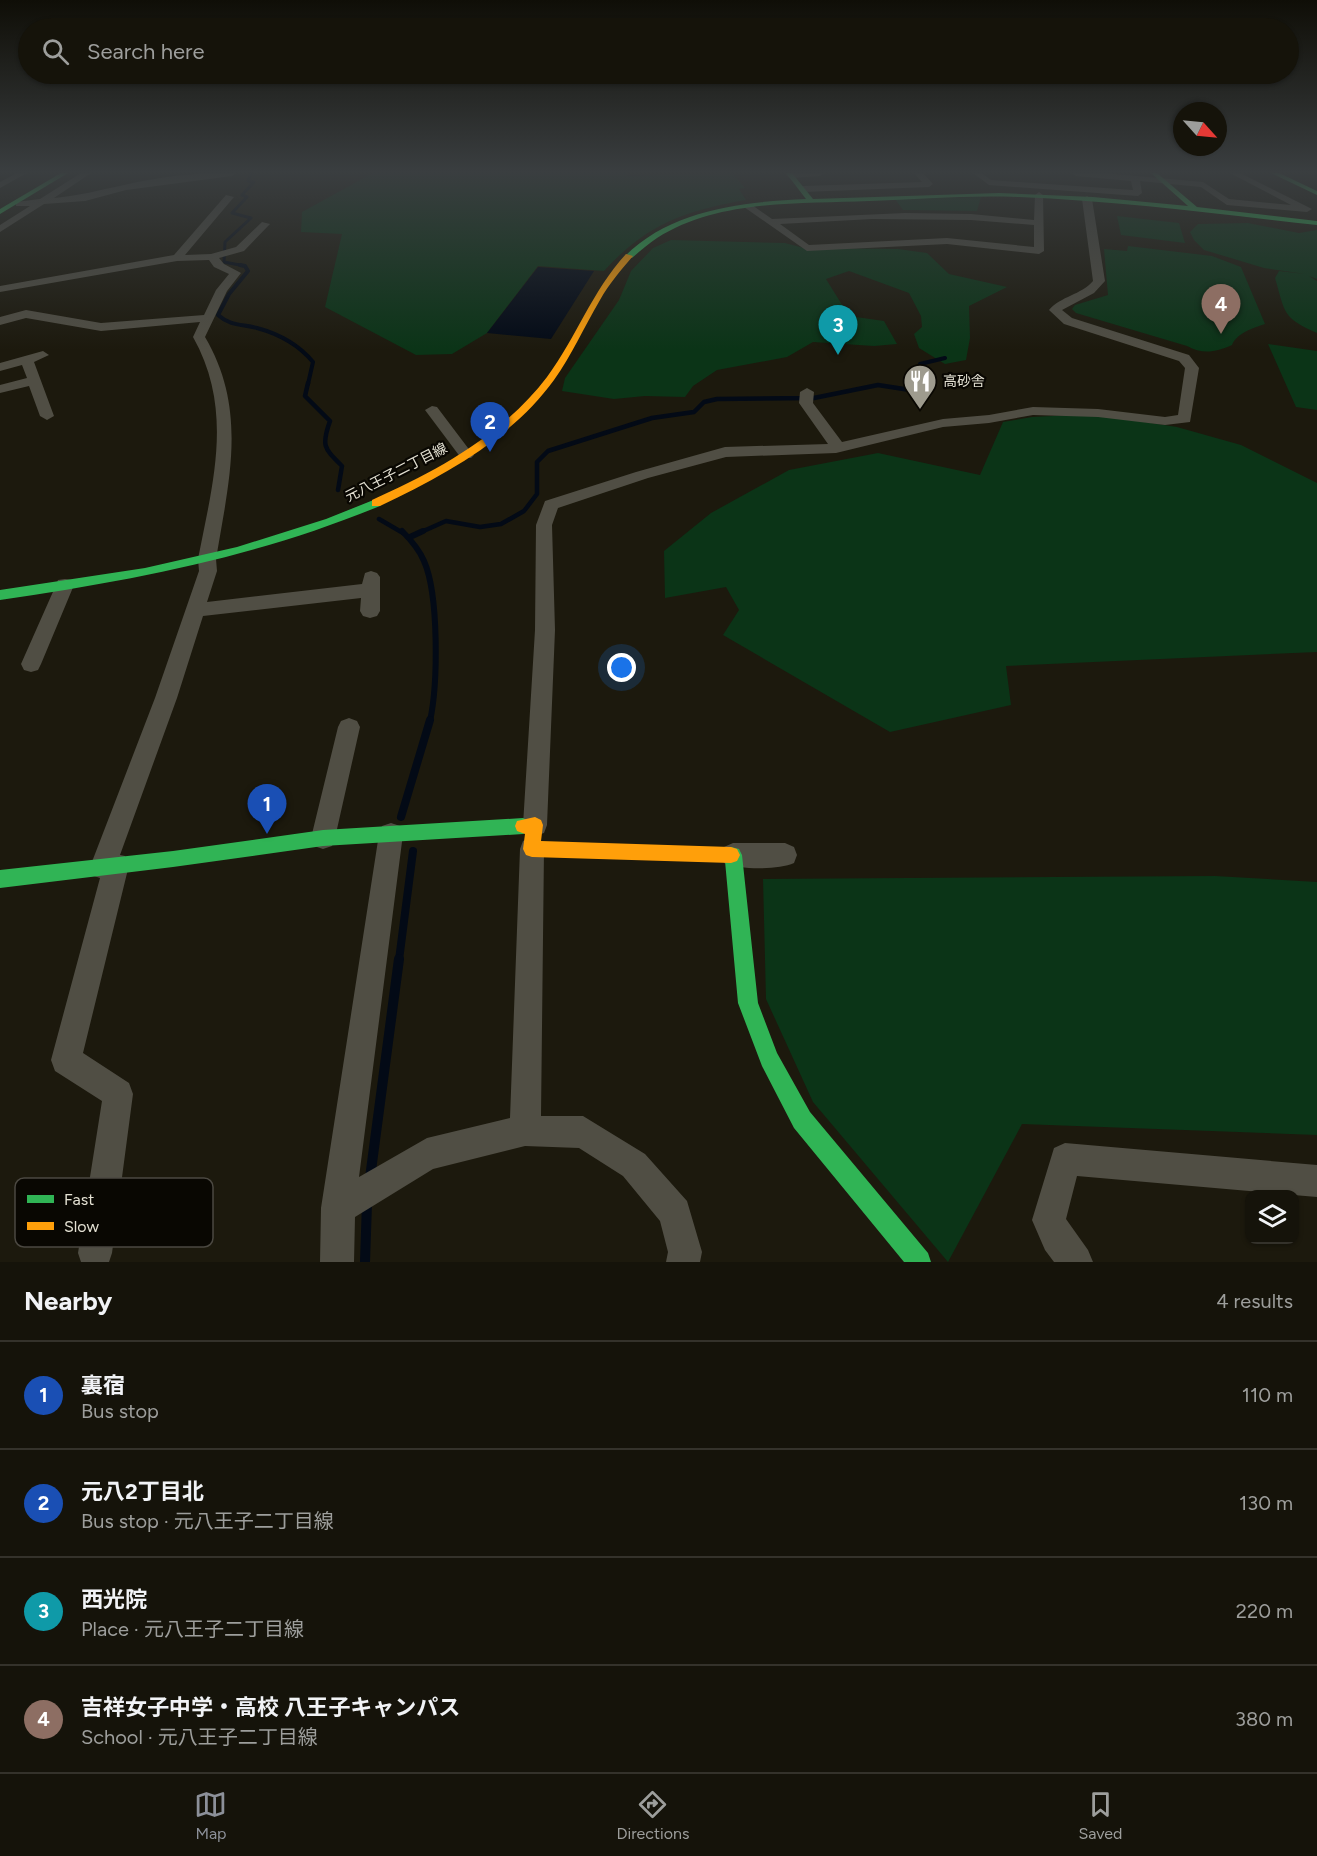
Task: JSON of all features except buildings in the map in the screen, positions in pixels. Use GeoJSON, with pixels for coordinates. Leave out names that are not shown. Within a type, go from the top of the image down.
{"type":"FeatureCollection","features":[{"type":"Feature","properties":{"kind":"main road","name":"元八王子二丁目線"},"geometry":{"type":"LineString","coordinates":[[0,595],[138,575],[273,542],[334,520],[399,492],[466,454],[494,435],[535,397],[559,367],[612,275],[633,252],[662,232]]}},
{"type":"Feature","properties":{"kind":"main road"},"geometry":{"type":"LineString","coordinates":[[0,879],[323,838],[391,834],[534,837],[734,855],[748,1003],[769,1059],[802,1120],[919,1262]]}},
{"type":"Feature","properties":{"kind":"street"},"geometry":{"type":"LineString","coordinates":[[177,258],[199,232]]}},
{"type":"Feature","properties":{"kind":"street"},"geometry":{"type":"LineString","coordinates":[[0,289],[177,258],[215,256],[240,249],[257,232]]}},
{"type":"Feature","properties":{"kind":"street"},"geometry":{"type":"LineString","coordinates":[[784,232],[807,248],[948,241],[1040,251],[1040,232]]}},
{"type":"Feature","properties":{"kind":"street"},"geometry":{"type":"LineString","coordinates":[[525,1130],[534,837],[545,630],[544,525],[551,504],[724,452],[838,447],[943,423],[989,419],[1033,411],[1098,413],[1165,421],[1185,419],[1191,368],[1184,358],[1068,321],[1055,310],[1069,299],[1095,288],[1099,281],[1092,232]]}},
{"type":"Feature","properties":{"kind":"street"},"geometry":{"type":"LineString","coordinates":[[106,1178],[118,1094],[66,1060],[110,866],[208,572],[207,559],[224,471],[227,434],[225,407],[214,364],[199,337],[222,290],[236,273],[218,265],[215,256]]}},
{"type":"Feature","properties":{"kind":"street"},"geometry":{"type":"LineString","coordinates":[[0,321],[26,314],[101,327],[207,318]]}},
{"type":"Feature","properties":{"kind":"street"},"geometry":{"type":"LineString","coordinates":[[0,367],[43,355]]}},
{"type":"Feature","properties":{"kind":"street"},"geometry":{"type":"LineString","coordinates":[[27,360],[47,416]]}},
{"type":"Feature","properties":{"kind":"street"},"geometry":{"type":"LineString","coordinates":[[0,389],[36,380]]}},
{"type":"Feature","properties":{"kind":"street"},"geometry":{"type":"LineString","coordinates":[[807,396],[838,447]]}},
{"type":"Feature","properties":{"kind":"street"},"geometry":{"type":"LineString","coordinates":[[432,410],[466,454]]}},
{"type":"Feature","properties":{"kind":"street"},"geometry":{"type":"LineString","coordinates":[[197,610],[296,606],[371,584],[370,611]]}},
{"type":"Feature","properties":{"kind":"street"},"geometry":{"type":"LineString","coordinates":[[31,664],[65,585]]}},
{"type":"Feature","properties":{"kind":"street"},"geometry":{"type":"LineString","coordinates":[[323,838],[349,727]]}},
{"type":"Feature","properties":{"kind":"street"},"geometry":{"type":"LineString","coordinates":[[337,1262],[391,834]]}},
{"type":"Feature","properties":{"kind":"street"},"geometry":{"type":"LineString","coordinates":[[734,855],[785,855]]}},
{"type":"Feature","properties":{"kind":"street"},"geometry":{"type":"LineString","coordinates":[[345,1202],[427,1154],[525,1130],[583,1132],[634,1165],[675,1213],[684,1252],[683,1262]]}},
{"type":"Feature","properties":{"kind":"street"},"geometry":{"type":"LineString","coordinates":[[1076,1262],[1057,1238],[1049,1220],[1065,1159],[1317,1181]]}},
{"type":"Feature","properties":{"kind":"street"},"geometry":{"type":"LineString","coordinates":[[95,1253],[96,1247]]}},
{"type":"Feature","properties":{"kind":"green space"},"geometry":{"type":"Polygon","coordinates":[[[301,232],[650,232],[604,271],[538,266],[487,333],[452,354],[416,355],[325,307],[342,234],[301,232]]]}},
{"type":"Feature","properties":{"kind":"green space"},"geometry":{"type":"Polygon","coordinates":[[[1120,232],[1182,232],[1185,243],[1121,235],[1120,232]]]}},
{"type":"Feature","properties":{"kind":"green space"},"geometry":{"type":"Polygon","coordinates":[[[1190,232],[1317,232],[1317,279],[1309,276],[1317,281],[1317,333],[1297,323],[1287,313],[1275,278],[1279,271],[1305,274],[1264,268],[1204,250],[1190,232]]]}},
{"type":"Feature","properties":{"kind":"green space"},"geometry":{"type":"Polygon","coordinates":[[[671,240],[785,243],[804,248],[898,249],[927,253],[949,274],[1007,287],[969,306],[970,338],[966,360],[945,364],[919,348],[914,334],[922,327],[921,316],[909,293],[849,271],[826,279],[849,316],[884,321],[897,344],[874,346],[813,342],[787,357],[717,370],[693,386],[685,397],[645,396],[614,399],[562,391],[565,378],[619,300],[631,271],[653,248],[671,240]]]}},
{"type":"Feature","properties":{"kind":"green space"},"geometry":{"type":"Polygon","coordinates":[[[1128,246],[1212,256],[1241,267],[1265,324],[1241,334],[1232,345],[1215,351],[1199,351],[1076,313],[1072,309],[1075,305],[1108,295],[1104,249],[1127,251],[1128,246]]]}},
{"type":"Feature","properties":{"kind":"green space"},"geometry":{"type":"Polygon","coordinates":[[[1268,344],[1317,351],[1317,410],[1296,407],[1268,344]]]}},
{"type":"Feature","properties":{"kind":"green space"},"geometry":{"type":"Polygon","coordinates":[[[1093,414],[1177,427],[1241,445],[1317,483],[1317,652],[1006,666],[1011,705],[890,732],[723,635],[739,610],[726,587],[665,598],[664,551],[711,513],[789,470],[878,453],[980,475],[1003,422],[1032,417],[1093,414]]]}},
{"type":"Feature","properties":{"kind":"green space"},"geometry":{"type":"Polygon","coordinates":[[[1215,876],[1317,882],[1317,1135],[1022,1124],[948,1262],[813,1102],[766,999],[763,879],[1215,876]]]}},
{"type":"Feature","properties":{"kind":"shaded area"},"geometry":{"type":"Polygon","coordinates":[[[538,267],[594,271],[551,339],[487,333],[538,267]]]}},
{"type":"Feature","properties":{"kind":"waterway"},"geometry":{"type":"LineString","coordinates":[[236,232],[225,242],[224,262],[245,266]]}},
{"type":"Feature","properties":{"kind":"waterway"},"geometry":{"type":"LineString","coordinates":[[240,265],[245,266]]}},
{"type":"Feature","properties":{"kind":"waterway"},"geometry":{"type":"LineString","coordinates":[[245,266],[248,271],[229,294],[218,315],[232,323],[273,333],[295,345],[313,362],[308,384]]}},
{"type":"Feature","properties":{"kind":"waterway"},"geometry":{"type":"LineString","coordinates":[[419,533],[446,521],[480,527],[501,524],[524,511],[537,494],[537,462],[548,451],[652,418],[694,412],[704,402],[717,399],[814,398],[878,385],[923,392],[931,386],[917,372],[920,364],[945,358]]}},
{"type":"Feature","properties":{"kind":"waterway"},"geometry":{"type":"LineString","coordinates":[[308,383],[305,396],[330,421],[325,441],[331,455],[342,466],[338,490]]}},
{"type":"Feature","properties":{"kind":"waterway"},"geometry":{"type":"LineString","coordinates":[[379,519],[403,533]]}},
{"type":"Feature","properties":{"kind":"waterway"},"geometry":{"type":"LineString","coordinates":[[402,531],[422,557],[429,576],[432,595],[436,663],[430,721]]}},
{"type":"Feature","properties":{"kind":"waterway"},"geometry":{"type":"LineString","coordinates":[[410,537],[423,531]]}},
{"type":"Feature","properties":{"kind":"waterway"},"geometry":{"type":"LineString","coordinates":[[401,817],[430,720]]}},
{"type":"Feature","properties":{"kind":"waterway"},"geometry":{"type":"LineString","coordinates":[[399,960],[413,851]]}},
{"type":"Feature","properties":{"kind":"waterway"},"geometry":{"type":"LineString","coordinates":[[370,1178],[399,959]]}},
{"type":"Feature","properties":{"kind":"waterway"},"geometry":{"type":"LineString","coordinates":[[365,1262],[367,1203]]}},
{"type":"Feature","properties":{"kind":"traffic: fast"},"geometry":{"type":"LineString","coordinates":[[629,256],[664,232]]}},
{"type":"Feature","properties":{"kind":"traffic: fast"},"geometry":{"type":"LineString","coordinates":[[0,595],[191,563],[284,538],[376,503]]}},
{"type":"Feature","properties":{"kind":"traffic: fast"},"geometry":{"type":"LineString","coordinates":[[0,879],[173,859],[323,838],[523,826]]}},
{"type":"Feature","properties":{"kind":"traffic: fast"},"geometry":{"type":"LineString","coordinates":[[731,855],[733,855],[748,1003],[769,1059],[802,1120],[919,1262]]}},
{"type":"Feature","properties":{"kind":"traffic: slow"},"geometry":{"type":"LineString","coordinates":[[376,503],[424,480],[471,452],[493,436],[533,400],[560,364],[606,284],[629,256]]}},
{"type":"Feature","properties":{"kind":"traffic: slow"},"geometry":{"type":"LineString","coordinates":[[523,826],[535,825],[532,849],[731,855]]}},
{"type":"Feature","properties":{"kind":"place","name":"吉祥女子中学・高校 八王子キャンパス"},"geometry":{"type":"Point","coordinates":[1221,334]}},
{"type":"Feature","properties":{"kind":"place","name":"西光院"},"geometry":{"type":"Point","coordinates":[838,355]}},
{"type":"Feature","properties":{"kind":"place","name":"高砂舎"},"geometry":{"type":"Point","coordinates":[920,410]}},
{"type":"Feature","properties":{"kind":"place","name":"元八2丁目北"},"geometry":{"type":"Point","coordinates":[490,452]}},
{"type":"Feature","properties":{"kind":"place","name":"裏宿"},"geometry":{"type":"Point","coordinates":[267,834]}}]}
